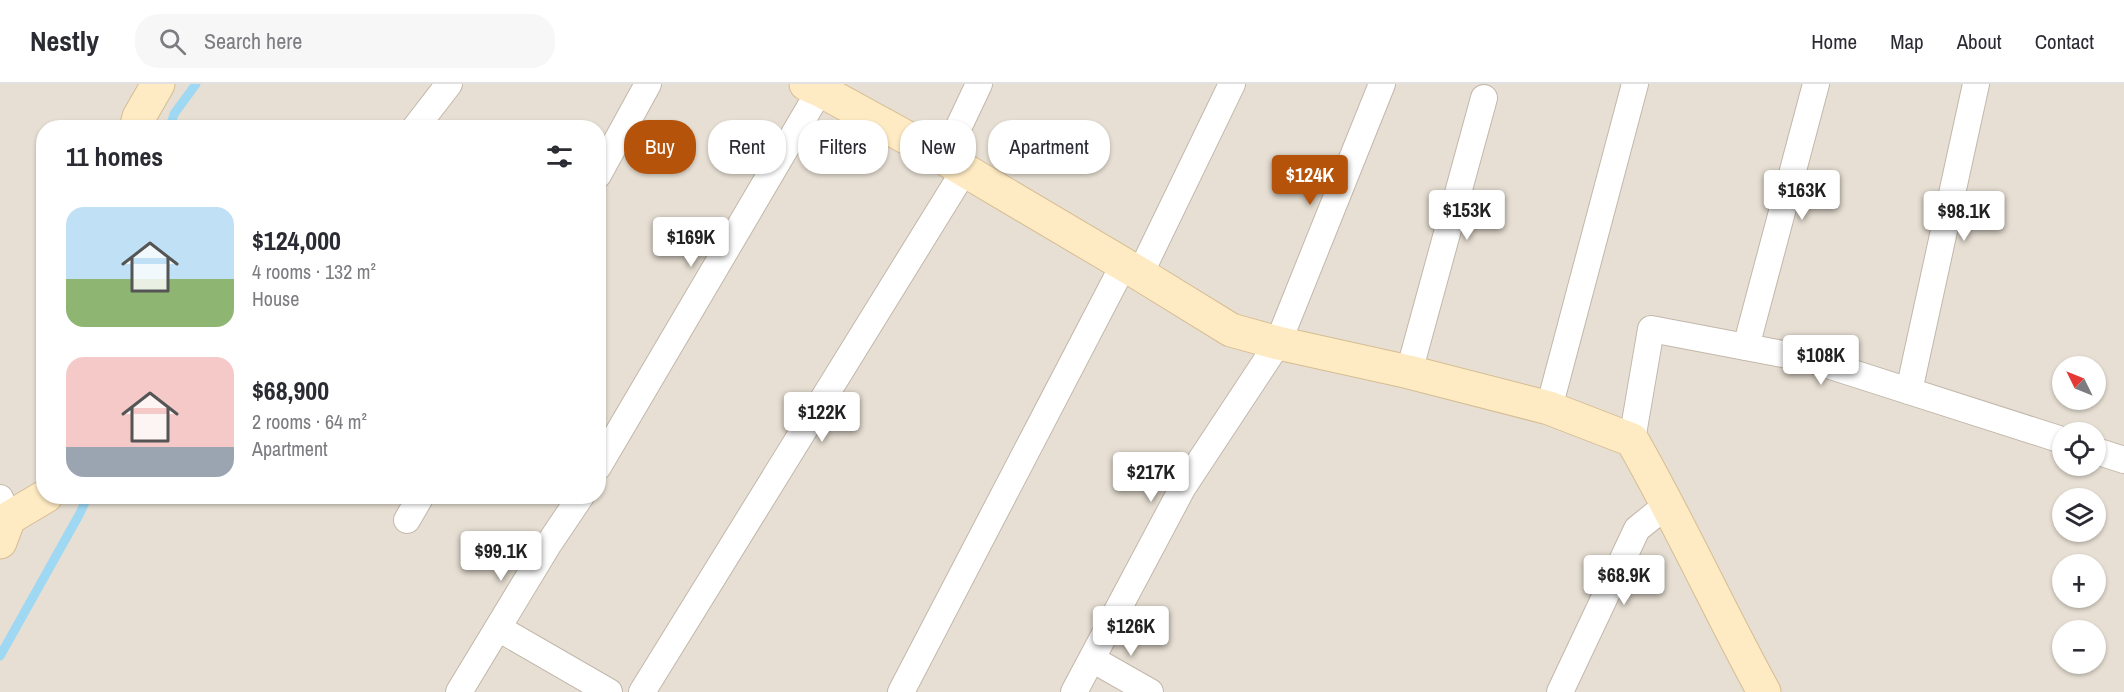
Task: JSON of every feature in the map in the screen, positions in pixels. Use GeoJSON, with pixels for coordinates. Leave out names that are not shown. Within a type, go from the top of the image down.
{"type":"FeatureCollection","features":[{"type":"Feature","properties":{"kind":"street"},"geometry":{"type":"LineString","coordinates":[[138,120],[158,84]]}},
{"type":"Feature","properties":{"kind":"street"},"geometry":{"type":"LineString","coordinates":[[421,120],[449,84]]}},
{"type":"Feature","properties":{"kind":"street"},"geometry":{"type":"LineString","coordinates":[[606,160],[648,84]]}},
{"type":"Feature","properties":{"kind":"street"},"geometry":{"type":"LineString","coordinates":[[968,120],[979,84]]}},
{"type":"Feature","properties":{"kind":"street"},"geometry":{"type":"LineString","coordinates":[[901,692],[1232,84]]}},
{"type":"Feature","properties":{"kind":"street"},"geometry":{"type":"LineString","coordinates":[[1074,692],[1183,487],[1278,344],[1382,84]]}},
{"type":"Feature","properties":{"kind":"street"},"geometry":{"type":"LineString","coordinates":[[1549,408],[1635,84]]}},
{"type":"Feature","properties":{"kind":"street"},"geometry":{"type":"LineString","coordinates":[[1746,347],[1816,84]]}},
{"type":"Feature","properties":{"kind":"street"},"geometry":{"type":"LineString","coordinates":[[1909,391],[1976,84]]}},
{"type":"Feature","properties":{"kind":"street"},"geometry":{"type":"LineString","coordinates":[[606,453],[813,87],[900,135]]}},
{"type":"Feature","properties":{"kind":"street"},"geometry":{"type":"LineString","coordinates":[[1409,372],[1484,98]]}},
{"type":"Feature","properties":{"kind":"street"},"geometry":{"type":"LineString","coordinates":[[642,692],[948,174]]}},
{"type":"Feature","properties":{"kind":"street"},"geometry":{"type":"LineString","coordinates":[[971,174],[1231,330],[1278,344],[1409,372],[1549,408],[1632,440]]}},
{"type":"Feature","properties":{"kind":"street"},"geometry":{"type":"LineString","coordinates":[[1764,692],[1717,606],[1668,504],[1632,440],[1651,328],[1809,359],[2052,437]]}},
{"type":"Feature","properties":{"kind":"street"},"geometry":{"type":"LineString","coordinates":[[2106,454],[2124,460]]}},
{"type":"Feature","properties":{"kind":"street"},"geometry":{"type":"LineString","coordinates":[[3,519],[36,501]]}},
{"type":"Feature","properties":{"kind":"street"},"geometry":{"type":"LineString","coordinates":[[407,520],[416,504]]}},
{"type":"Feature","properties":{"kind":"street"},"geometry":{"type":"LineString","coordinates":[[459,692],[576,504]]}},
{"type":"Feature","properties":{"kind":"street"},"geometry":{"type":"LineString","coordinates":[[1560,692],[1636,529],[1668,504]]}},
{"type":"Feature","properties":{"kind":"street"},"geometry":{"type":"LineString","coordinates":[[498,628],[607,692]]}},
{"type":"Feature","properties":{"kind":"street"},"geometry":{"type":"LineString","coordinates":[[1092,659],[1150,692]]}},
{"type":"Feature","properties":{"kind":"shaded area"},"geometry":{"type":"Polygon","coordinates":[[[0,84],[2124,84],[2124,692],[0,692],[0,84]]]}},
{"type":"Feature","properties":{"kind":"waterway"},"geometry":{"type":"LineString","coordinates":[[172,120],[174,114],[196,84]]}},
{"type":"Feature","properties":{"kind":"waterway"},"geometry":{"type":"LineString","coordinates":[[0,656],[84,504]]}}]}
